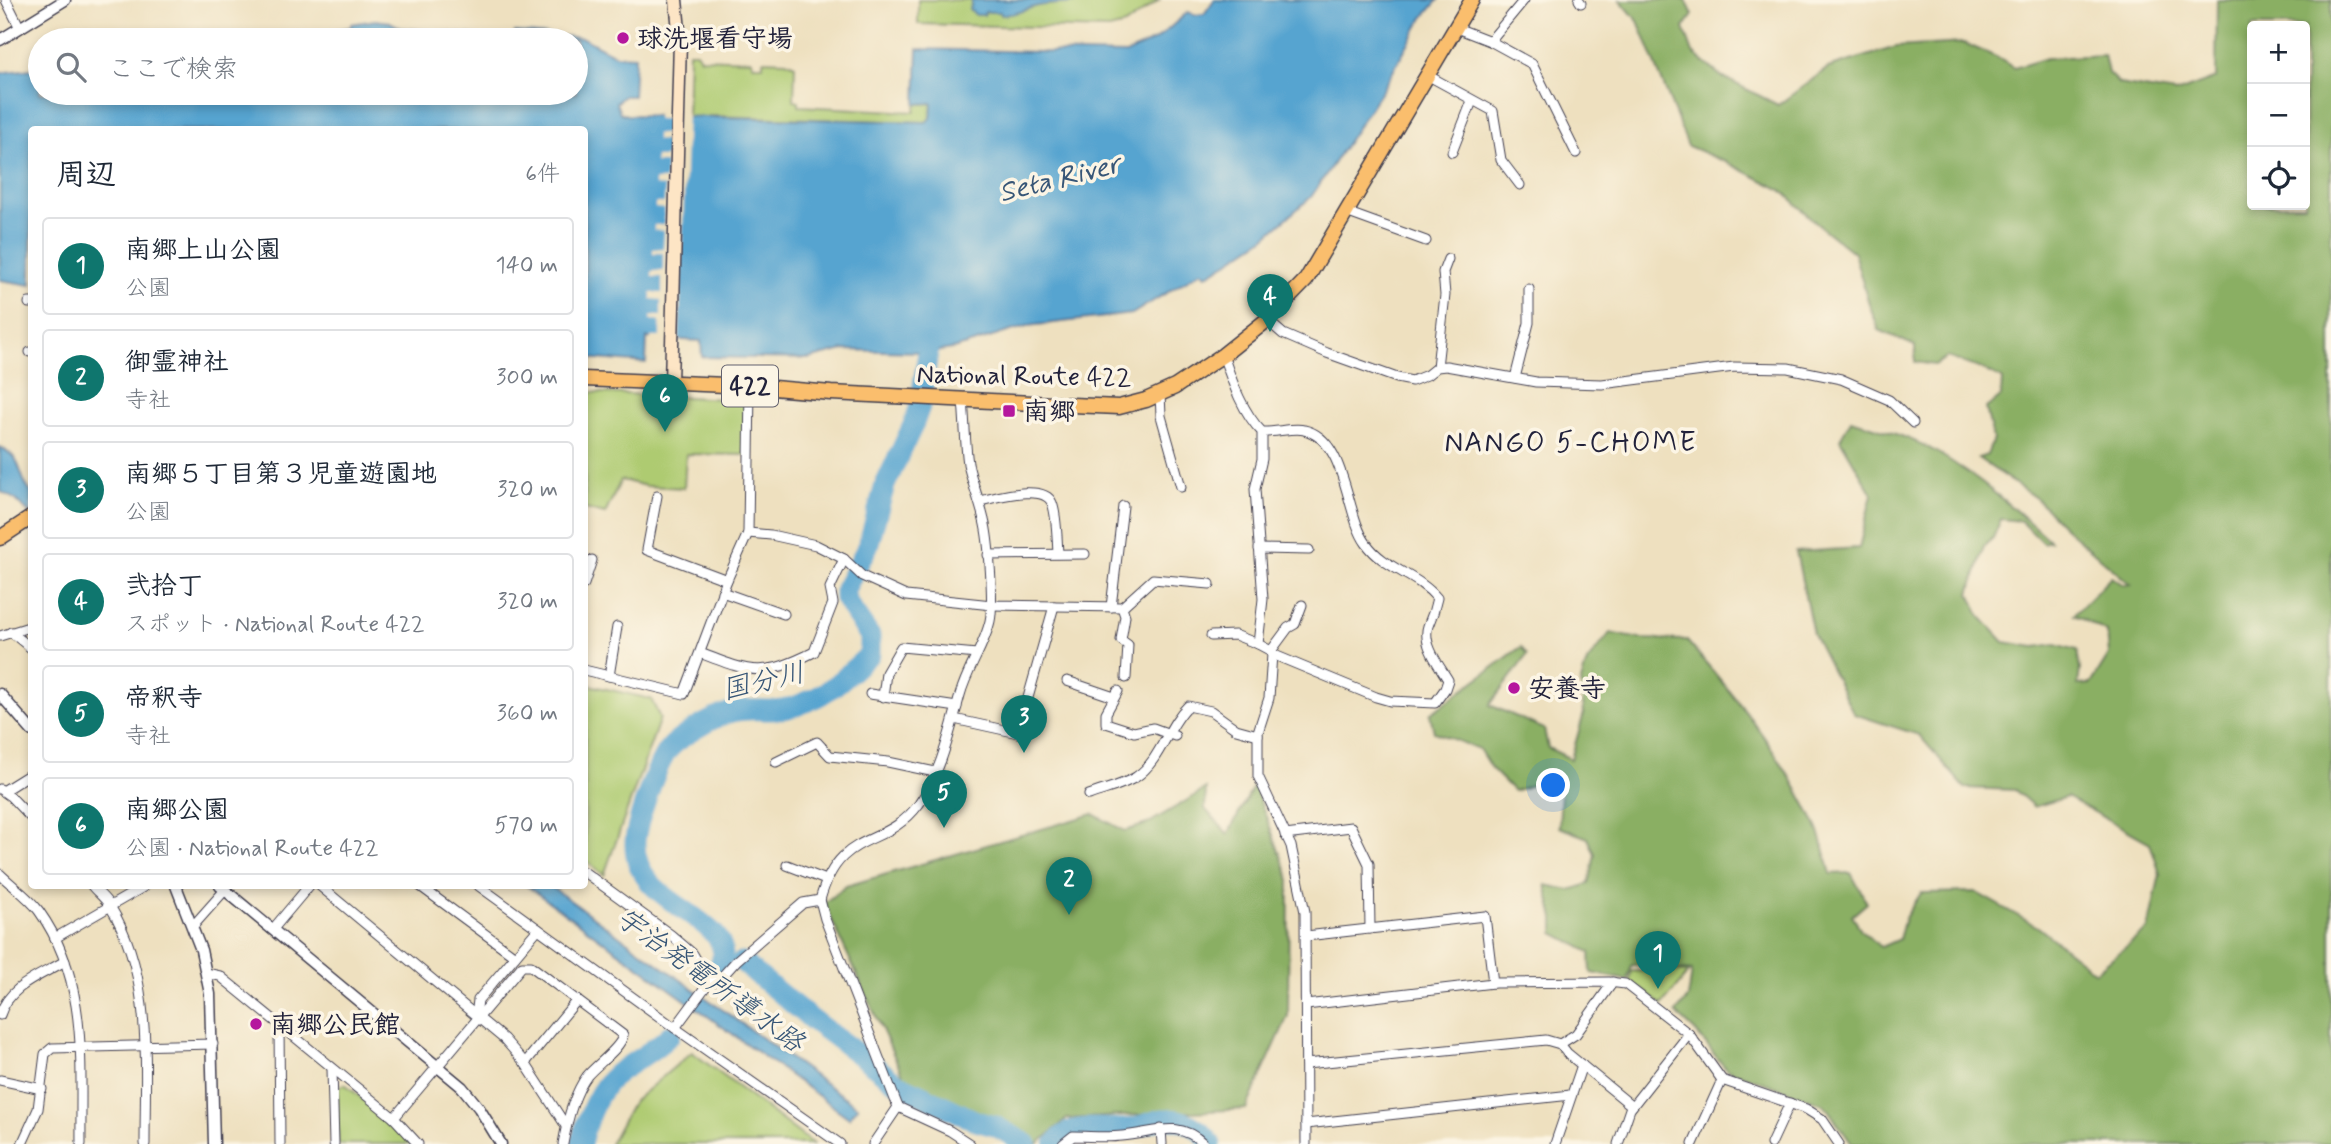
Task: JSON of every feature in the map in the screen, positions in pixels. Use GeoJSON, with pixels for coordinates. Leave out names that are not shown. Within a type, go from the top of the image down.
{"type":"FeatureCollection","features":[{"type":"Feature","properties":{"kind":"highway","name":"National Route 422"},"geometry":{"type":"LineString","coordinates":[[588,379],[1119,407],[1160,394],[1223,355],[1267,320],[1306,280],[1472,0]]}},
{"type":"Feature","properties":{"kind":"highway"},"geometry":{"type":"LineString","coordinates":[[0,538],[28,520]]}},
{"type":"Feature","properties":{"kind":"main road"},"geometry":{"type":"LineString","coordinates":[[671,383],[680,40],[676,0]]}},
{"type":"Feature","properties":{"kind":"street"},"geometry":{"type":"LineString","coordinates":[[6,0],[19,28]]}},
{"type":"Feature","properties":{"kind":"street"},"geometry":{"type":"LineString","coordinates":[[0,40],[65,0]]}},
{"type":"Feature","properties":{"kind":"street"},"geometry":{"type":"LineString","coordinates":[[1490,41],[1524,0]]}},
{"type":"Feature","properties":{"kind":"street"},"geometry":{"type":"LineString","coordinates":[[1454,27],[1490,41],[1532,64],[1576,153]]}},
{"type":"Feature","properties":{"kind":"street"},"geometry":{"type":"LineString","coordinates":[[1427,75],[1493,111],[1501,160],[1520,185]]}},
{"type":"Feature","properties":{"kind":"street"},"geometry":{"type":"LineString","coordinates":[[1452,152],[1472,101]]}},
{"type":"Feature","properties":{"kind":"street"},"geometry":{"type":"LineString","coordinates":[[1346,212],[1426,241]]}},
{"type":"Feature","properties":{"kind":"street"},"geometry":{"type":"LineString","coordinates":[[1437,367],[1445,295],[1443,272],[1448,259]]}},
{"type":"Feature","properties":{"kind":"street"},"geometry":{"type":"LineString","coordinates":[[1515,378],[1529,323],[1529,289]]}},
{"type":"Feature","properties":{"kind":"street"},"geometry":{"type":"LineString","coordinates":[[1267,320],[1283,334],[1327,353],[1412,381],[1437,367],[1464,368],[1536,382],[1602,384],[1734,367],[1788,369],[1841,379],[1889,400],[1913,423]]}},
{"type":"Feature","properties":{"kind":"street"},"geometry":{"type":"LineString","coordinates":[[1223,355],[1243,404],[1253,423],[1262,432],[1262,459],[1255,489],[1263,599],[1258,644]]}},
{"type":"Feature","properties":{"kind":"street"},"geometry":{"type":"LineString","coordinates":[[588,671],[684,694],[722,592],[748,533],[750,386]]}},
{"type":"Feature","properties":{"kind":"street"},"geometry":{"type":"LineString","coordinates":[[1160,394],[1161,416],[1181,487]]}},
{"type":"Feature","properties":{"kind":"street"},"geometry":{"type":"LineString","coordinates":[[963,400],[968,464],[985,524],[992,605],[990,623],[964,680],[948,739],[923,797],[908,819],[846,852],[835,863],[820,900],[824,919],[898,1107],[950,1131],[970,1144]]}},
{"type":"Feature","properties":{"kind":"street"},"geometry":{"type":"LineString","coordinates":[[1211,636],[1235,635],[1258,644],[1271,653],[1390,701],[1435,702],[1448,680],[1428,643],[1427,629],[1437,598],[1427,586],[1386,564],[1364,541],[1344,481],[1329,447],[1319,437],[1304,429],[1262,432]]}},
{"type":"Feature","properties":{"kind":"street"},"geometry":{"type":"LineString","coordinates":[[979,501],[1028,492],[1044,494],[1052,502],[1058,553]]}},
{"type":"Feature","properties":{"kind":"street"},"geometry":{"type":"LineString","coordinates":[[657,496],[647,550],[727,580]]}},
{"type":"Feature","properties":{"kind":"street"},"geometry":{"type":"LineString","coordinates":[[1111,607],[1124,506]]}},
{"type":"Feature","properties":{"kind":"street"},"geometry":{"type":"LineString","coordinates":[[748,533],[816,545],[846,562],[862,576],[906,596],[992,605],[1122,607],[1153,579],[1209,584]]}},
{"type":"Feature","properties":{"kind":"street"},"geometry":{"type":"LineString","coordinates":[[1259,549],[1309,550]]}},
{"type":"Feature","properties":{"kind":"street"},"geometry":{"type":"LineString","coordinates":[[988,555],[1085,554]]}},
{"type":"Feature","properties":{"kind":"street"},"geometry":{"type":"LineString","coordinates":[[588,572],[592,560]]}},
{"type":"Feature","properties":{"kind":"street"},"geometry":{"type":"LineString","coordinates":[[700,653],[743,670],[762,671],[790,664],[814,652],[833,603],[830,587],[846,562]]}},
{"type":"Feature","properties":{"kind":"street"},"geometry":{"type":"LineString","coordinates":[[722,592],[784,614]]}},
{"type":"Feature","properties":{"kind":"street"},"geometry":{"type":"LineString","coordinates":[[1302,605],[1295,624],[1288,628],[1271,653],[1269,698],[1258,735],[1258,776],[1291,846],[1305,912],[1306,1144]]}},
{"type":"Feature","properties":{"kind":"street"},"geometry":{"type":"LineString","coordinates":[[954,719],[1018,733],[1054,606]]}},
{"type":"Feature","properties":{"kind":"street"},"geometry":{"type":"LineString","coordinates":[[1122,607],[1125,616],[1121,640],[1128,645],[1126,678]]}},
{"type":"Feature","properties":{"kind":"street"},"geometry":{"type":"LineString","coordinates":[[0,636],[28,627]]}},
{"type":"Feature","properties":{"kind":"street"},"geometry":{"type":"LineString","coordinates":[[609,676],[617,627]]}},
{"type":"Feature","properties":{"kind":"street"},"geometry":{"type":"LineString","coordinates":[[12,632],[28,646]]}},
{"type":"Feature","properties":{"kind":"street"},"geometry":{"type":"LineString","coordinates":[[883,697],[886,673],[901,647],[977,654]]}},
{"type":"Feature","properties":{"kind":"street"},"geometry":{"type":"LineString","coordinates":[[1068,681],[1116,694],[1106,713],[1106,723],[1134,732],[1153,728],[1172,735]]}},
{"type":"Feature","properties":{"kind":"street"},"geometry":{"type":"LineString","coordinates":[[0,694],[28,726]]}},
{"type":"Feature","properties":{"kind":"street"},"geometry":{"type":"LineString","coordinates":[[870,694],[957,707]]}},
{"type":"Feature","properties":{"kind":"street"},"geometry":{"type":"LineString","coordinates":[[1090,795],[1114,788],[1135,777],[1148,766],[1172,735],[1185,708],[1190,706],[1211,711],[1236,729],[1258,735]]}},
{"type":"Feature","properties":{"kind":"street"},"geometry":{"type":"LineString","coordinates":[[776,762],[817,741],[830,756],[888,762],[935,772]]}},
{"type":"Feature","properties":{"kind":"street"},"geometry":{"type":"LineString","coordinates":[[28,775],[2,790],[28,815]]}},
{"type":"Feature","properties":{"kind":"street"},"geometry":{"type":"LineString","coordinates":[[1285,835],[1351,827],[1369,864],[1370,929]]}},
{"type":"Feature","properties":{"kind":"street"},"geometry":{"type":"LineString","coordinates":[[787,865],[826,880]]}},
{"type":"Feature","properties":{"kind":"street"},"geometry":{"type":"LineString","coordinates":[[0,874],[37,909],[55,938],[77,1000],[81,1144]]}},
{"type":"Feature","properties":{"kind":"street"},"geometry":{"type":"LineString","coordinates":[[588,875],[693,954],[709,982]]}},
{"type":"Feature","properties":{"kind":"street"},"geometry":{"type":"LineString","coordinates":[[95,889],[109,905],[128,946],[139,979],[145,1047],[145,1144]]}},
{"type":"Feature","properties":{"kind":"street"},"geometry":{"type":"LineString","coordinates":[[55,938],[139,889]]}},
{"type":"Feature","properties":{"kind":"street"},"geometry":{"type":"LineString","coordinates":[[178,889],[193,926],[206,972],[213,1044],[214,1144]]}},
{"type":"Feature","properties":{"kind":"street"},"geometry":{"type":"LineString","coordinates":[[193,926],[222,889]]}},
{"type":"Feature","properties":{"kind":"street"},"geometry":{"type":"LineString","coordinates":[[224,889],[438,1065],[470,1098],[501,1144]]}},
{"type":"Feature","properties":{"kind":"street"},"geometry":{"type":"LineString","coordinates":[[273,929],[306,889]]}},
{"type":"Feature","properties":{"kind":"street"},"geometry":{"type":"LineString","coordinates":[[324,889],[479,1017],[525,1063],[566,1126]]}},
{"type":"Feature","properties":{"kind":"street"},"geometry":{"type":"LineString","coordinates":[[425,889],[515,956]]}},
{"type":"Feature","properties":{"kind":"street"},"geometry":{"type":"LineString","coordinates":[[483,889],[840,1144]]}},
{"type":"Feature","properties":{"kind":"street"},"geometry":{"type":"LineString","coordinates":[[675,1028],[709,982],[718,981],[737,960],[803,903],[820,900]]}},
{"type":"Feature","properties":{"kind":"street"},"geometry":{"type":"LineString","coordinates":[[1306,936],[1485,916],[1493,983]]}},
{"type":"Feature","properties":{"kind":"street"},"geometry":{"type":"LineString","coordinates":[[479,1017],[478,1000],[538,929]]}},
{"type":"Feature","properties":{"kind":"street"},"geometry":{"type":"LineString","coordinates":[[0,1015],[2,997],[65,961]]}},
{"type":"Feature","properties":{"kind":"street"},"geometry":{"type":"LineString","coordinates":[[394,1118],[522,966],[531,966],[623,1035],[623,1040],[586,1077],[566,1126],[563,1144]]}},
{"type":"Feature","properties":{"kind":"street"},"geometry":{"type":"LineString","coordinates":[[206,972],[220,976],[394,1118],[418,1144]]}},
{"type":"Feature","properties":{"kind":"street"},"geometry":{"type":"LineString","coordinates":[[1560,1044],[1576,1034],[1613,982]]}},
{"type":"Feature","properties":{"kind":"street"},"geometry":{"type":"LineString","coordinates":[[1306,1005],[1493,983],[1625,984],[1689,1034],[1722,1080],[1806,1109],[1822,1119],[1839,1144]]}},
{"type":"Feature","properties":{"kind":"street"},"geometry":{"type":"LineString","coordinates":[[525,1063],[577,1000]]}},
{"type":"Feature","properties":{"kind":"street"},"geometry":{"type":"LineString","coordinates":[[279,1025],[280,1144]]}},
{"type":"Feature","properties":{"kind":"street"},"geometry":{"type":"LineString","coordinates":[[1618,1144],[1632,1106],[1689,1034]]}},
{"type":"Feature","properties":{"kind":"street"},"geometry":{"type":"LineString","coordinates":[[1306,1064],[1546,1040],[1560,1044],[1632,1106]]}},
{"type":"Feature","properties":{"kind":"street"},"geometry":{"type":"LineString","coordinates":[[22,1144],[38,1108],[45,1054],[52,1048],[213,1044]]}},
{"type":"Feature","properties":{"kind":"street"},"geometry":{"type":"LineString","coordinates":[[1555,1144],[1582,1065]]}},
{"type":"Feature","properties":{"kind":"street"},"geometry":{"type":"LineString","coordinates":[[332,1069],[334,1144]]}},
{"type":"Feature","properties":{"kind":"street"},"geometry":{"type":"LineString","coordinates":[[0,1080],[42,1089]]}},
{"type":"Feature","properties":{"kind":"street"},"geometry":{"type":"LineString","coordinates":[[1693,1144],[1722,1080]]}},
{"type":"Feature","properties":{"kind":"street"},"geometry":{"type":"LineString","coordinates":[[1306,1124],[1571,1096]]}},
{"type":"Feature","properties":{"kind":"street"},"geometry":{"type":"LineString","coordinates":[[1771,1144],[1790,1103]]}},
{"type":"Feature","properties":{"kind":"street"},"geometry":{"type":"LineString","coordinates":[[873,1144],[898,1107]]}},
{"type":"Feature","properties":{"kind":"street"},"geometry":{"type":"LineString","coordinates":[[1161,1129],[1162,1144]]}},
{"type":"Feature","properties":{"kind":"street"},"geometry":{"type":"LineString","coordinates":[[1063,1144],[1073,1136],[1119,1137],[1161,1129],[1180,1129],[1193,1134],[1204,1144]]}},
{"type":"Feature","properties":{"kind":"green space"},"geometry":{"type":"Polygon","coordinates":[[[918,0],[1159,0],[1125,25],[1109,29],[918,24],[918,0]]]}},
{"type":"Feature","properties":{"kind":"green space"},"geometry":{"type":"Polygon","coordinates":[[[1620,0],[1686,0],[1693,15],[1684,28],[1693,53],[1722,77],[1778,105],[1828,68],[1896,47],[1964,43],[2014,68],[2047,58],[2104,55],[2108,73],[2119,84],[2176,93],[2216,78],[2217,0],[2331,0],[2331,1144],[1852,1144],[1824,1104],[1726,1069],[1696,1032],[1676,1013],[1688,998],[1692,971],[1632,965],[1627,980],[1591,973],[1590,952],[1554,933],[1554,918],[1546,885],[1570,890],[1589,884],[1595,854],[1588,838],[1559,827],[1561,793],[1543,781],[1514,791],[1491,768],[1479,749],[1434,732],[1430,714],[1521,647],[1527,655],[1490,705],[1544,729],[1548,748],[1571,759],[1584,713],[1581,681],[1587,662],[1610,633],[1640,639],[1686,640],[1740,704],[1773,750],[1818,829],[1831,874],[1851,873],[1867,903],[1852,916],[1862,931],[1881,947],[1899,939],[1905,918],[1921,893],[1975,892],[2038,927],[2095,972],[2148,929],[2160,874],[2150,843],[2067,797],[2034,807],[2015,790],[1965,788],[1919,735],[1854,714],[1813,634],[1796,552],[1859,548],[1872,494],[1840,439],[1851,420],[1907,438],[1938,453],[1996,494],[2050,541],[2043,543],[2021,521],[2001,519],[1993,538],[1984,546],[1970,594],[1980,616],[2004,642],[2035,647],[2056,644],[2077,650],[2080,669],[2078,685],[2091,684],[2109,655],[2107,632],[2074,615],[2111,577],[2124,585],[2130,584],[2062,525],[2037,499],[1978,458],[1987,455],[1993,439],[1986,408],[2001,397],[2002,379],[1947,357],[1935,365],[1915,362],[1915,346],[1879,330],[1854,253],[1816,223],[1782,190],[1688,146],[1638,21],[1620,0]]]}},
{"type":"Feature","properties":{"kind":"green space"},"geometry":{"type":"Polygon","coordinates":[[[689,52],[696,52],[700,58],[752,60],[753,65],[763,65],[763,60],[786,61],[795,65],[794,100],[799,101],[799,106],[915,112],[916,104],[932,103],[931,118],[926,122],[709,116],[705,119],[687,118],[689,52]]]}},
{"type":"Feature","properties":{"kind":"green space"},"geometry":{"type":"Polygon","coordinates":[[[588,392],[747,400],[746,455],[686,454],[684,488],[646,486],[621,480],[605,514],[588,510],[588,392]]]}},
{"type":"Feature","properties":{"kind":"green space"},"geometry":{"type":"Polygon","coordinates":[[[588,685],[651,699],[660,718],[604,875],[588,862],[588,685]]]}},
{"type":"Feature","properties":{"kind":"green space"},"geometry":{"type":"Polygon","coordinates":[[[1254,785],[1289,877],[1288,1016],[1246,1109],[1067,1119],[1038,1144],[1025,1144],[907,1084],[824,903],[846,886],[1093,814],[1125,831],[1147,824],[1206,789],[1205,809],[1228,834],[1254,785]]]}},
{"type":"Feature","properties":{"kind":"green space"},"geometry":{"type":"Polygon","coordinates":[[[1632,971],[1689,972],[1662,1005],[1630,981],[1632,971]]]}},
{"type":"Feature","properties":{"kind":"green space"},"geometry":{"type":"Polygon","coordinates":[[[692,1052],[813,1144],[610,1144],[633,1102],[692,1052]]]}},
{"type":"Feature","properties":{"kind":"green space"},"geometry":{"type":"Polygon","coordinates":[[[345,1084],[412,1144],[338,1144],[337,1088],[345,1084]]]}},
{"type":"Feature","properties":{"kind":"water"},"geometry":{"type":"Polygon","coordinates":[[[972,0],[1085,0],[1040,6],[1010,14],[985,12],[984,15],[976,15],[970,10],[972,0]]]}},
{"type":"Feature","properties":{"kind":"water","name":"Seta River"},"geometry":{"type":"Polygon","coordinates":[[[1214,0],[1438,0],[1422,19],[1382,90],[1311,197],[1264,238],[1211,273],[1206,275],[1202,271],[1132,314],[1027,326],[957,348],[934,352],[930,378],[918,378],[919,352],[844,350],[808,359],[702,357],[701,341],[647,338],[646,363],[588,358],[588,126],[28,126],[28,285],[0,280],[0,73],[28,70],[28,105],[588,105],[588,41],[615,55],[635,56],[633,96],[624,96],[616,103],[620,113],[627,115],[926,122],[931,118],[932,103],[916,104],[918,49],[1126,54],[1157,39],[1188,12],[1195,15],[1204,14],[1214,0]]]}},
{"type":"Feature","properties":{"kind":"water"},"geometry":{"type":"Polygon","coordinates":[[[375,20],[390,22],[401,28],[346,28],[351,27],[351,24],[375,20]]]}},
{"type":"Feature","properties":{"kind":"water"},"geometry":{"type":"Polygon","coordinates":[[[0,447],[17,462],[28,488],[28,512],[16,500],[0,491],[0,447]]]}},
{"type":"Feature","properties":{"kind":"water","name":"宇治発電所導水路"},"geometry":{"type":"Polygon","coordinates":[[[531,889],[554,889],[858,1107],[849,1118],[531,889]]]}},
{"type":"Feature","properties":{"kind":"pier"},"geometry":{"type":"Polygon","coordinates":[[[657,113],[687,114],[679,342],[651,341],[651,337],[660,337],[660,321],[651,320],[651,316],[661,316],[661,300],[651,299],[651,293],[662,293],[662,277],[652,277],[652,271],[663,271],[663,253],[653,253],[653,249],[663,248],[664,231],[654,230],[654,225],[664,225],[664,209],[655,208],[655,203],[664,203],[665,187],[655,186],[655,180],[665,180],[666,163],[655,163],[655,157],[666,157],[667,141],[656,140],[656,134],[666,134],[667,119],[657,119],[657,113]]]}},
{"type":"Feature","properties":{"kind":"waterway","name":"国分川"},"geometry":{"type":"LineString","coordinates":[[713,976],[722,957],[722,947],[717,937],[654,887],[637,861],[636,835],[647,795],[664,756],[688,734],[733,711],[780,709],[806,702],[832,687],[870,654],[870,636],[845,598],[845,589],[868,546],[885,485],[920,406],[928,352]]}},
{"type":"Feature","properties":{"kind":"waterway"},"geometry":{"type":"LineString","coordinates":[[742,962],[811,1019],[897,1083],[976,1121],[995,1126],[1027,1144]]}},
{"type":"Feature","properties":{"kind":"waterway","name":"国分川"},"geometry":{"type":"LineString","coordinates":[[581,1144],[590,1114],[612,1077],[670,1035]]}},
{"type":"Feature","properties":{"kind":"waterway"},"geometry":{"type":"LineString","coordinates":[[1055,1144],[1072,1131],[1132,1128],[1164,1119],[1191,1125],[1211,1144]]}},
{"type":"Feature","properties":{"kind":"place","name":"球洗堰看守場"},"geometry":{"type":"Point","coordinates":[623,38]}},
{"type":"Feature","properties":{"kind":"place","name":"弐拾丁"},"geometry":{"type":"Point","coordinates":[1270,332]}},
{"type":"Feature","properties":{"kind":"place","name":"南郷"},"geometry":{"type":"Point","coordinates":[1009,411]}},
{"type":"Feature","properties":{"kind":"place","name":"南郷公園"},"geometry":{"type":"Point","coordinates":[665,432]}},
{"type":"Feature","properties":{"kind":"place","name":"安養寺"},"geometry":{"type":"Point","coordinates":[1514,688]}},
{"type":"Feature","properties":{"kind":"place","name":"南郷５丁目第３児童遊園地"},"geometry":{"type":"Point","coordinates":[1024,753]}},
{"type":"Feature","properties":{"kind":"place","name":"帝釈寺"},"geometry":{"type":"Point","coordinates":[944,828]}},
{"type":"Feature","properties":{"kind":"place","name":"御霊神社"},"geometry":{"type":"Point","coordinates":[1069,915]}},
{"type":"Feature","properties":{"kind":"place","name":"南郷上山公園"},"geometry":{"type":"Point","coordinates":[1658,989]}},
{"type":"Feature","properties":{"kind":"place","name":"南郷公民館"},"geometry":{"type":"Point","coordinates":[256,1024]}},
{"type":"Feature","properties":{"kind":"district","name":"NANGO 5-CHOME"},"geometry":{"type":"Point","coordinates":[1571,441]}}]}
